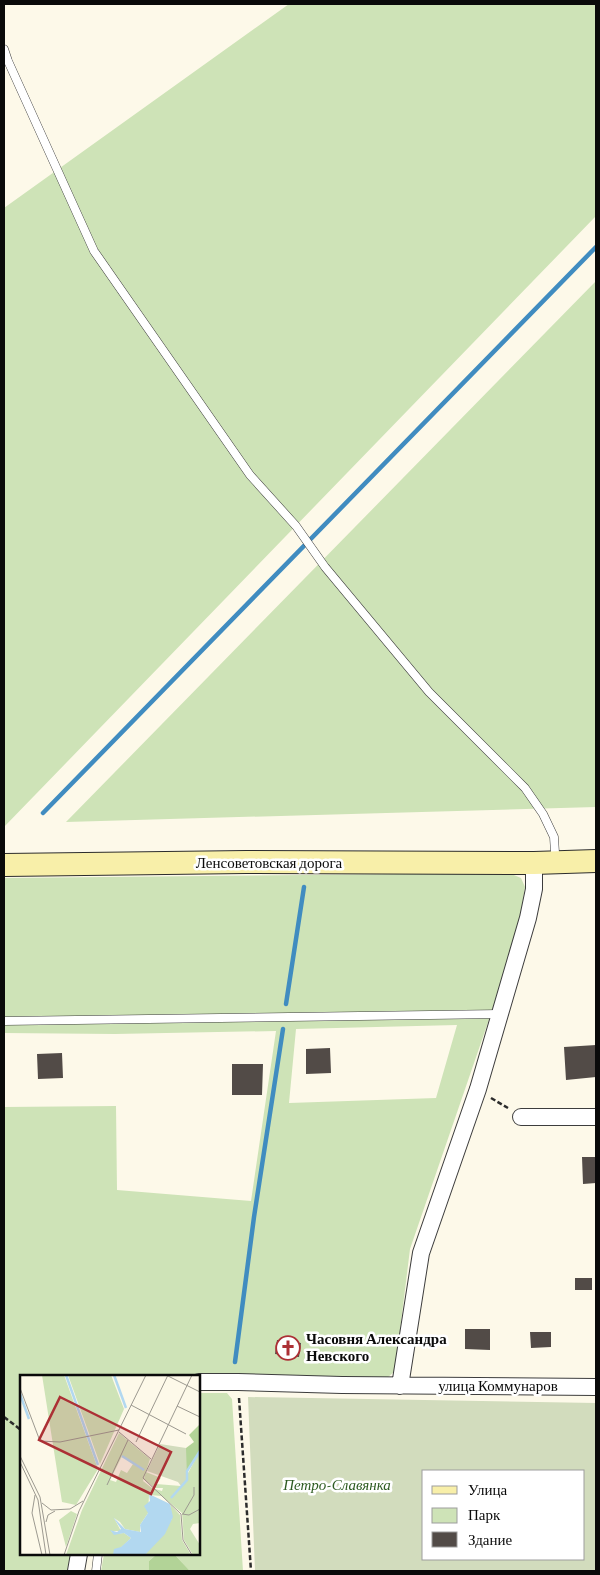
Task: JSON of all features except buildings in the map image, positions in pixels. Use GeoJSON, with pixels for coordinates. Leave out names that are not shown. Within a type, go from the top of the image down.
{"type":"FeatureCollection","features":[{"type":"Feature","properties":{"kind":"street","name":"Ленсоветовская дорога"},"geometry":{"type":"LineString","coordinates":[[4,865],[246,862],[534,863],[596,861]]}},
{"type":"Feature","properties":{"kind":"street"},"geometry":{"type":"LineString","coordinates":[[400,1386],[420,1253],[478,1088],[500,1014],[528,918],[534,889],[534,863]]}},
{"type":"Feature","properties":{"kind":"street"},"geometry":{"type":"LineString","coordinates":[[517,1114],[596,1117]]}},
{"type":"Feature","properties":{"kind":"street","name":"улица Коммунаров"},"geometry":{"type":"LineString","coordinates":[[200,1382],[400,1386],[596,1386]]}},
{"type":"Feature","properties":{"kind":"street"},"geometry":{"type":"LineString","coordinates":[[76,1571],[79,1555]]}},
{"type":"Feature","properties":{"kind":"lane"},"geometry":{"type":"LineString","coordinates":[[4,48],[8,61],[94,251],[250,475],[296,526],[325,567],[429,692],[525,788],[543,814],[554,838],[555,853]]}},
{"type":"Feature","properties":{"kind":"lane"},"geometry":{"type":"LineString","coordinates":[[4,1021],[500,1014]]}},
{"type":"Feature","properties":{"kind":"lane"},"geometry":{"type":"LineString","coordinates":[[96,1571],[98,1555]]}},
{"type":"Feature","properties":{"kind":"path"},"geometry":{"type":"LineString","coordinates":[[490,1097],[517,1114]]}},
{"type":"Feature","properties":{"kind":"path"},"geometry":{"type":"LineString","coordinates":[[238,1382],[250,1571]]}},
{"type":"Feature","properties":{"kind":"path"},"geometry":{"type":"LineString","coordinates":[[4,1417],[20,1429]]}},
{"type":"Feature","properties":{"kind":"green space"},"geometry":{"type":"Polygon","coordinates":[[[289,4],[596,4],[596,216],[4,827],[4,208],[289,4]]]}},
{"type":"Feature","properties":{"kind":"green space"},"geometry":{"type":"Polygon","coordinates":[[[596,281],[596,807],[66,822],[596,281]]]}},
{"type":"Feature","properties":{"kind":"green space"},"geometry":{"type":"Polygon","coordinates":[[[509,873],[521,878],[525,887],[519,924],[495,1002],[410,1249],[395,1371],[387,1378],[378,1380],[175,1374],[20,1375],[20,1555],[72,1555],[69,1571],[4,1571],[4,1107],[116,1106],[117,1190],[251,1201],[276,1031],[115,1034],[4,1033],[4,878],[509,873]],[[457,1025],[296,1029],[289,1103],[436,1098],[457,1025]]]}},
{"type":"Feature","properties":{"kind":"green space"},"geometry":{"type":"Polygon","coordinates":[[[200,1393],[227,1393],[232,1399],[243,1571],[190,1571],[175,1555],[200,1555],[200,1393]]]}},
{"type":"Feature","properties":{"kind":"green space","name":"Петро-Славянка"},"geometry":{"type":"Polygon","coordinates":[[[248,1397],[596,1403],[596,1571],[255,1571],[248,1397]]]}},
{"type":"Feature","properties":{"kind":"green space"},"geometry":{"type":"Polygon","coordinates":[[[104,1555],[156,1555],[149,1561],[149,1571],[101,1571],[104,1555]]]}},
{"type":"Feature","properties":{"kind":"green space"},"geometry":{"type":"Polygon","coordinates":[[[156,1555],[175,1555],[190,1571],[149,1571],[149,1561],[156,1555]]]}},
{"type":"Feature","properties":{"kind":"waterway"},"geometry":{"type":"LineString","coordinates":[[43,813],[596,247]]}},
{"type":"Feature","properties":{"kind":"waterway"},"geometry":{"type":"LineString","coordinates":[[286,1004],[304,887]]}},
{"type":"Feature","properties":{"kind":"waterway"},"geometry":{"type":"LineString","coordinates":[[235,1362],[254,1217],[283,1029]]}},
{"type":"Feature","properties":{"kind":"place","name":"Часовня Александра Невского"},"geometry":{"type":"Point","coordinates":[288,1348]}}]}
